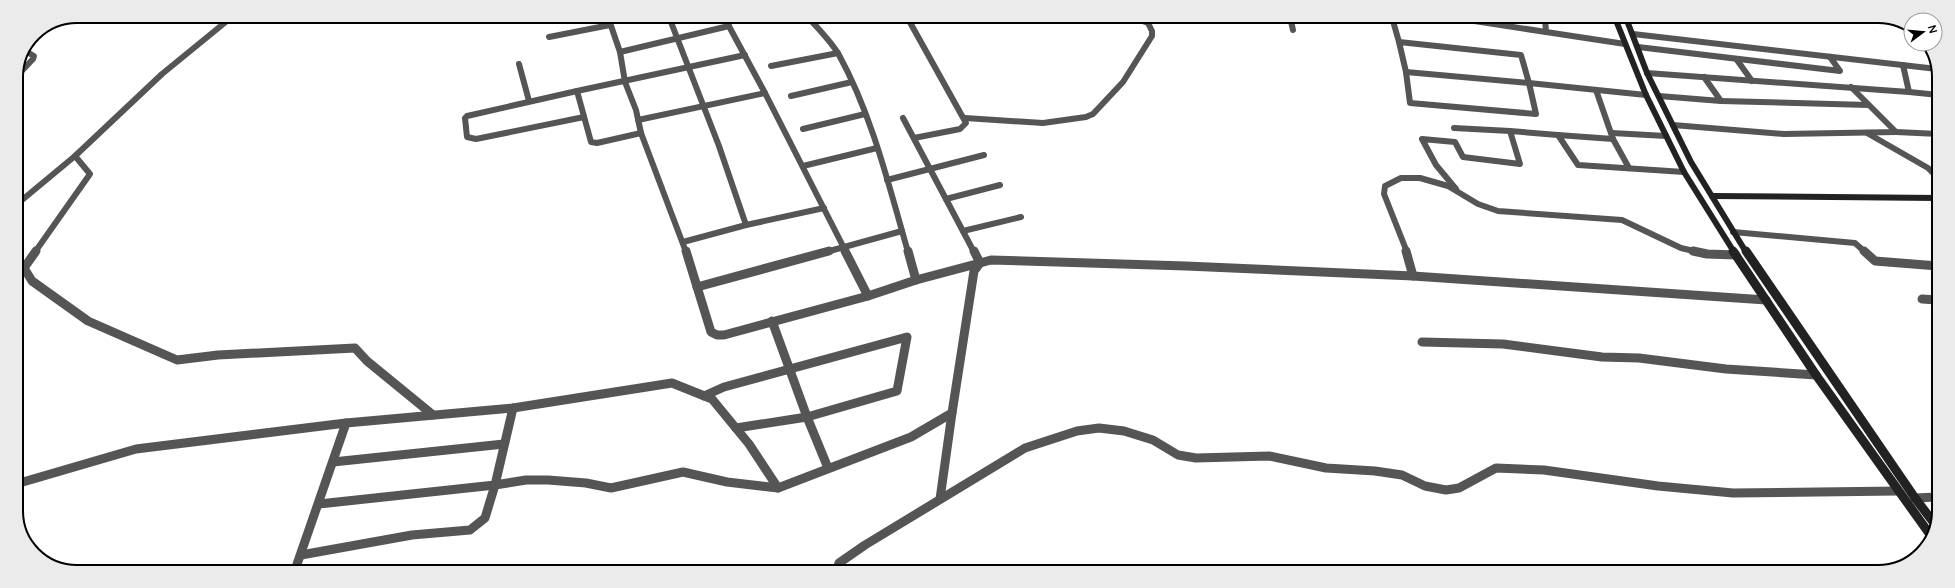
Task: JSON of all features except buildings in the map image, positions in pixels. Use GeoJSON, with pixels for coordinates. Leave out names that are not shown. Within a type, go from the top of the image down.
{"type":"FeatureCollection","features":[{"type":"Feature","properties":{"kind":"main road"},"geometry":{"type":"LineString","coordinates":[[1617,23],[1646,95],[1684,172],[1736,255],[1816,375],[1927,532]]}},
{"type":"Feature","properties":{"kind":"main road"},"geometry":{"type":"LineString","coordinates":[[1628,23],[1648,73],[1681,144],[1712,196],[1734,232],[1915,498],[1932,520]]}},
{"type":"Feature","properties":{"kind":"main road"},"geometry":{"type":"LineString","coordinates":[[1712,196],[1932,198]]}},
{"type":"Feature","properties":{"kind":"street"},"geometry":{"type":"LineString","coordinates":[[23,199],[75,156],[162,74],[224,23]]}},
{"type":"Feature","properties":{"kind":"street"},"geometry":{"type":"LineString","coordinates":[[672,23],[733,184],[746,226]]}},
{"type":"Feature","properties":{"kind":"street"},"geometry":{"type":"LineString","coordinates":[[728,23],[766,93],[824,208],[842,248],[868,296]]}},
{"type":"Feature","properties":{"kind":"street"},"geometry":{"type":"LineString","coordinates":[[813,23],[838,53],[865,114],[888,180],[916,280]]}},
{"type":"Feature","properties":{"kind":"street"},"geometry":{"type":"LineString","coordinates":[[910,23],[965,118],[964,126],[960,130],[914,138]]}},
{"type":"Feature","properties":{"kind":"street"},"geometry":{"type":"LineString","coordinates":[[965,118],[1043,123],[1073,120],[1093,114],[1123,82],[1152,36],[1152,31],[1148,23]]}},
{"type":"Feature","properties":{"kind":"street"},"geometry":{"type":"LineString","coordinates":[[1291,23],[1293,30]]}},
{"type":"Feature","properties":{"kind":"street"},"geometry":{"type":"LineString","coordinates":[[1393,23],[1398,42],[1406,72],[1410,102],[1536,114],[1521,55],[1398,42]]}},
{"type":"Feature","properties":{"kind":"street"},"geometry":{"type":"LineString","coordinates":[[1496,23],[1625,44]]}},
{"type":"Feature","properties":{"kind":"street"},"geometry":{"type":"LineString","coordinates":[[1545,23],[1546,32]]}},
{"type":"Feature","properties":{"kind":"street"},"geometry":{"type":"LineString","coordinates":[[549,37],[610,25],[620,52],[625,82],[641,133],[683,242],[711,332],[717,335],[724,335],[868,296],[916,280],[991,260],[1186,266],[1413,276],[1766,300]]}},
{"type":"Feature","properties":{"kind":"street"},"geometry":{"type":"LineString","coordinates":[[620,52],[729,26]]}},
{"type":"Feature","properties":{"kind":"street"},"geometry":{"type":"LineString","coordinates":[[1633,34],[1931,68]]}},
{"type":"Feature","properties":{"kind":"street"},"geometry":{"type":"LineString","coordinates":[[1638,47],[1736,60],[1840,71],[1830,57]]}},
{"type":"Feature","properties":{"kind":"street"},"geometry":{"type":"LineString","coordinates":[[24,69],[34,56],[29,53]]}},
{"type":"Feature","properties":{"kind":"street"},"geometry":{"type":"LineString","coordinates":[[771,66],[838,53]]}},
{"type":"Feature","properties":{"kind":"street"},"geometry":{"type":"LineString","coordinates":[[584,117],[476,139],[467,137],[465,118],[467,116],[529,101],[625,82],[745,55]]}},
{"type":"Feature","properties":{"kind":"street"},"geometry":{"type":"LineString","coordinates":[[1736,60],[1752,81]]}},
{"type":"Feature","properties":{"kind":"street"},"geometry":{"type":"LineString","coordinates":[[519,64],[529,101]]}},
{"type":"Feature","properties":{"kind":"street"},"geometry":{"type":"LineString","coordinates":[[1903,65],[1909,92]]}},
{"type":"Feature","properties":{"kind":"street"},"geometry":{"type":"LineString","coordinates":[[1406,72],[1646,95]]}},
{"type":"Feature","properties":{"kind":"street"},"geometry":{"type":"LineString","coordinates":[[1648,73],[1851,87],[1932,95]]}},
{"type":"Feature","properties":{"kind":"street"},"geometry":{"type":"LineString","coordinates":[[1704,77],[1721,101]]}},
{"type":"Feature","properties":{"kind":"street"},"geometry":{"type":"LineString","coordinates":[[791,96],[852,82]]}},
{"type":"Feature","properties":{"kind":"street"},"geometry":{"type":"LineString","coordinates":[[1851,87],[1896,132]]}},
{"type":"Feature","properties":{"kind":"street"},"geometry":{"type":"LineString","coordinates":[[1596,90],[1613,136],[1629,168]]}},
{"type":"Feature","properties":{"kind":"street"},"geometry":{"type":"LineString","coordinates":[[577,91],[592,142],[641,133]]}},
{"type":"Feature","properties":{"kind":"street"},"geometry":{"type":"LineString","coordinates":[[638,120],[766,93]]}},
{"type":"Feature","properties":{"kind":"street"},"geometry":{"type":"LineString","coordinates":[[1659,96],[1721,101],[1868,105]]}},
{"type":"Feature","properties":{"kind":"street"},"geometry":{"type":"LineString","coordinates":[[803,129],[865,114]]}},
{"type":"Feature","properties":{"kind":"street"},"geometry":{"type":"LineString","coordinates":[[903,118],[980,263]]}},
{"type":"Feature","properties":{"kind":"street"},"geometry":{"type":"LineString","coordinates":[[1673,125],[1784,134],[1866,132],[1932,134]]}},
{"type":"Feature","properties":{"kind":"street"},"geometry":{"type":"LineString","coordinates":[[1454,128],[1558,135],[1666,136]]}},
{"type":"Feature","properties":{"kind":"street"},"geometry":{"type":"LineString","coordinates":[[1456,190],[1436,165],[1422,139],[1455,142],[1463,157],[1520,164],[1510,131]]}},
{"type":"Feature","properties":{"kind":"street"},"geometry":{"type":"LineString","coordinates":[[1866,132],[1928,168],[1932,172]]}},
{"type":"Feature","properties":{"kind":"street"},"geometry":{"type":"LineString","coordinates":[[1558,135],[1576,164],[1684,172]]}},
{"type":"Feature","properties":{"kind":"street"},"geometry":{"type":"LineString","coordinates":[[803,166],[877,148]]}},
{"type":"Feature","properties":{"kind":"street"},"geometry":{"type":"LineString","coordinates":[[888,180],[984,155]]}},
{"type":"Feature","properties":{"kind":"street"},"geometry":{"type":"LineString","coordinates":[[75,156],[90,174],[24,268],[32,281],[88,321],[177,360],[218,355],[355,348],[367,361],[433,415]]}},
{"type":"Feature","properties":{"kind":"street"},"geometry":{"type":"LineString","coordinates":[[1413,276],[1406,250],[1384,194],[1385,186],[1390,182],[1415,178],[1432,180],[1456,190],[1480,206],[1494,211],[1622,220],[1681,248],[1707,254],[1736,255]]}},
{"type":"Feature","properties":{"kind":"street"},"geometry":{"type":"LineString","coordinates":[[946,199],[1000,185]]}},
{"type":"Feature","properties":{"kind":"street"},"geometry":{"type":"LineString","coordinates":[[683,242],[824,208]]}},
{"type":"Feature","properties":{"kind":"street"},"geometry":{"type":"LineString","coordinates":[[963,231],[1021,217]]}},
{"type":"Feature","properties":{"kind":"street"},"geometry":{"type":"LineString","coordinates":[[697,287],[902,231]]}},
{"type":"Feature","properties":{"kind":"street"},"geometry":{"type":"LineString","coordinates":[[1734,232],[1855,243],[1875,260],[1932,265]]}},
{"type":"Feature","properties":{"kind":"street"},"geometry":{"type":"LineString","coordinates":[[940,499],[974,271],[980,263]]}},
{"type":"Feature","properties":{"kind":"street"},"geometry":{"type":"LineString","coordinates":[[1922,299],[1932,300]]}},
{"type":"Feature","properties":{"kind":"street"},"geometry":{"type":"LineString","coordinates":[[772,321],[807,417],[828,468]]}},
{"type":"Feature","properties":{"kind":"street"},"geometry":{"type":"LineString","coordinates":[[704,396],[724,387],[907,337],[897,391],[807,417],[736,428]]}},
{"type":"Feature","properties":{"kind":"street"},"geometry":{"type":"LineString","coordinates":[[1422,342],[1503,344],[1602,357],[1639,358],[1726,369],[1816,375]]}},
{"type":"Feature","properties":{"kind":"street"},"geometry":{"type":"LineString","coordinates":[[23,482],[136,449],[346,423],[513,408],[672,383],[712,399],[749,444],[778,488]]}},
{"type":"Feature","properties":{"kind":"street"},"geometry":{"type":"LineString","coordinates":[[301,555],[412,535],[470,530],[482,522],[485,518],[494,485],[513,408]]}},
{"type":"Feature","properties":{"kind":"street"},"geometry":{"type":"LineString","coordinates":[[319,504],[494,485],[526,480],[586,483],[611,488],[655,476],[683,472],[727,482],[778,488],[911,437],[952,413]]}},
{"type":"Feature","properties":{"kind":"street"},"geometry":{"type":"LineString","coordinates":[[297,565],[346,423]]}},
{"type":"Feature","properties":{"kind":"street"},"geometry":{"type":"LineString","coordinates":[[838,565],[865,545],[1025,448],[1077,431],[1099,428],[1124,431],[1153,440],[1178,455],[1196,458],[1270,456],[1326,468],[1375,471],[1402,475],[1425,486],[1446,490],[1460,488],[1496,468],[1544,470],[1658,486],[1733,493],[1898,491]]}},
{"type":"Feature","properties":{"kind":"street"},"geometry":{"type":"LineString","coordinates":[[333,462],[504,444]]}},
{"type":"Feature","properties":{"kind":"street"},"geometry":{"type":"LineString","coordinates":[[1915,498],[1932,497]]}}]}
